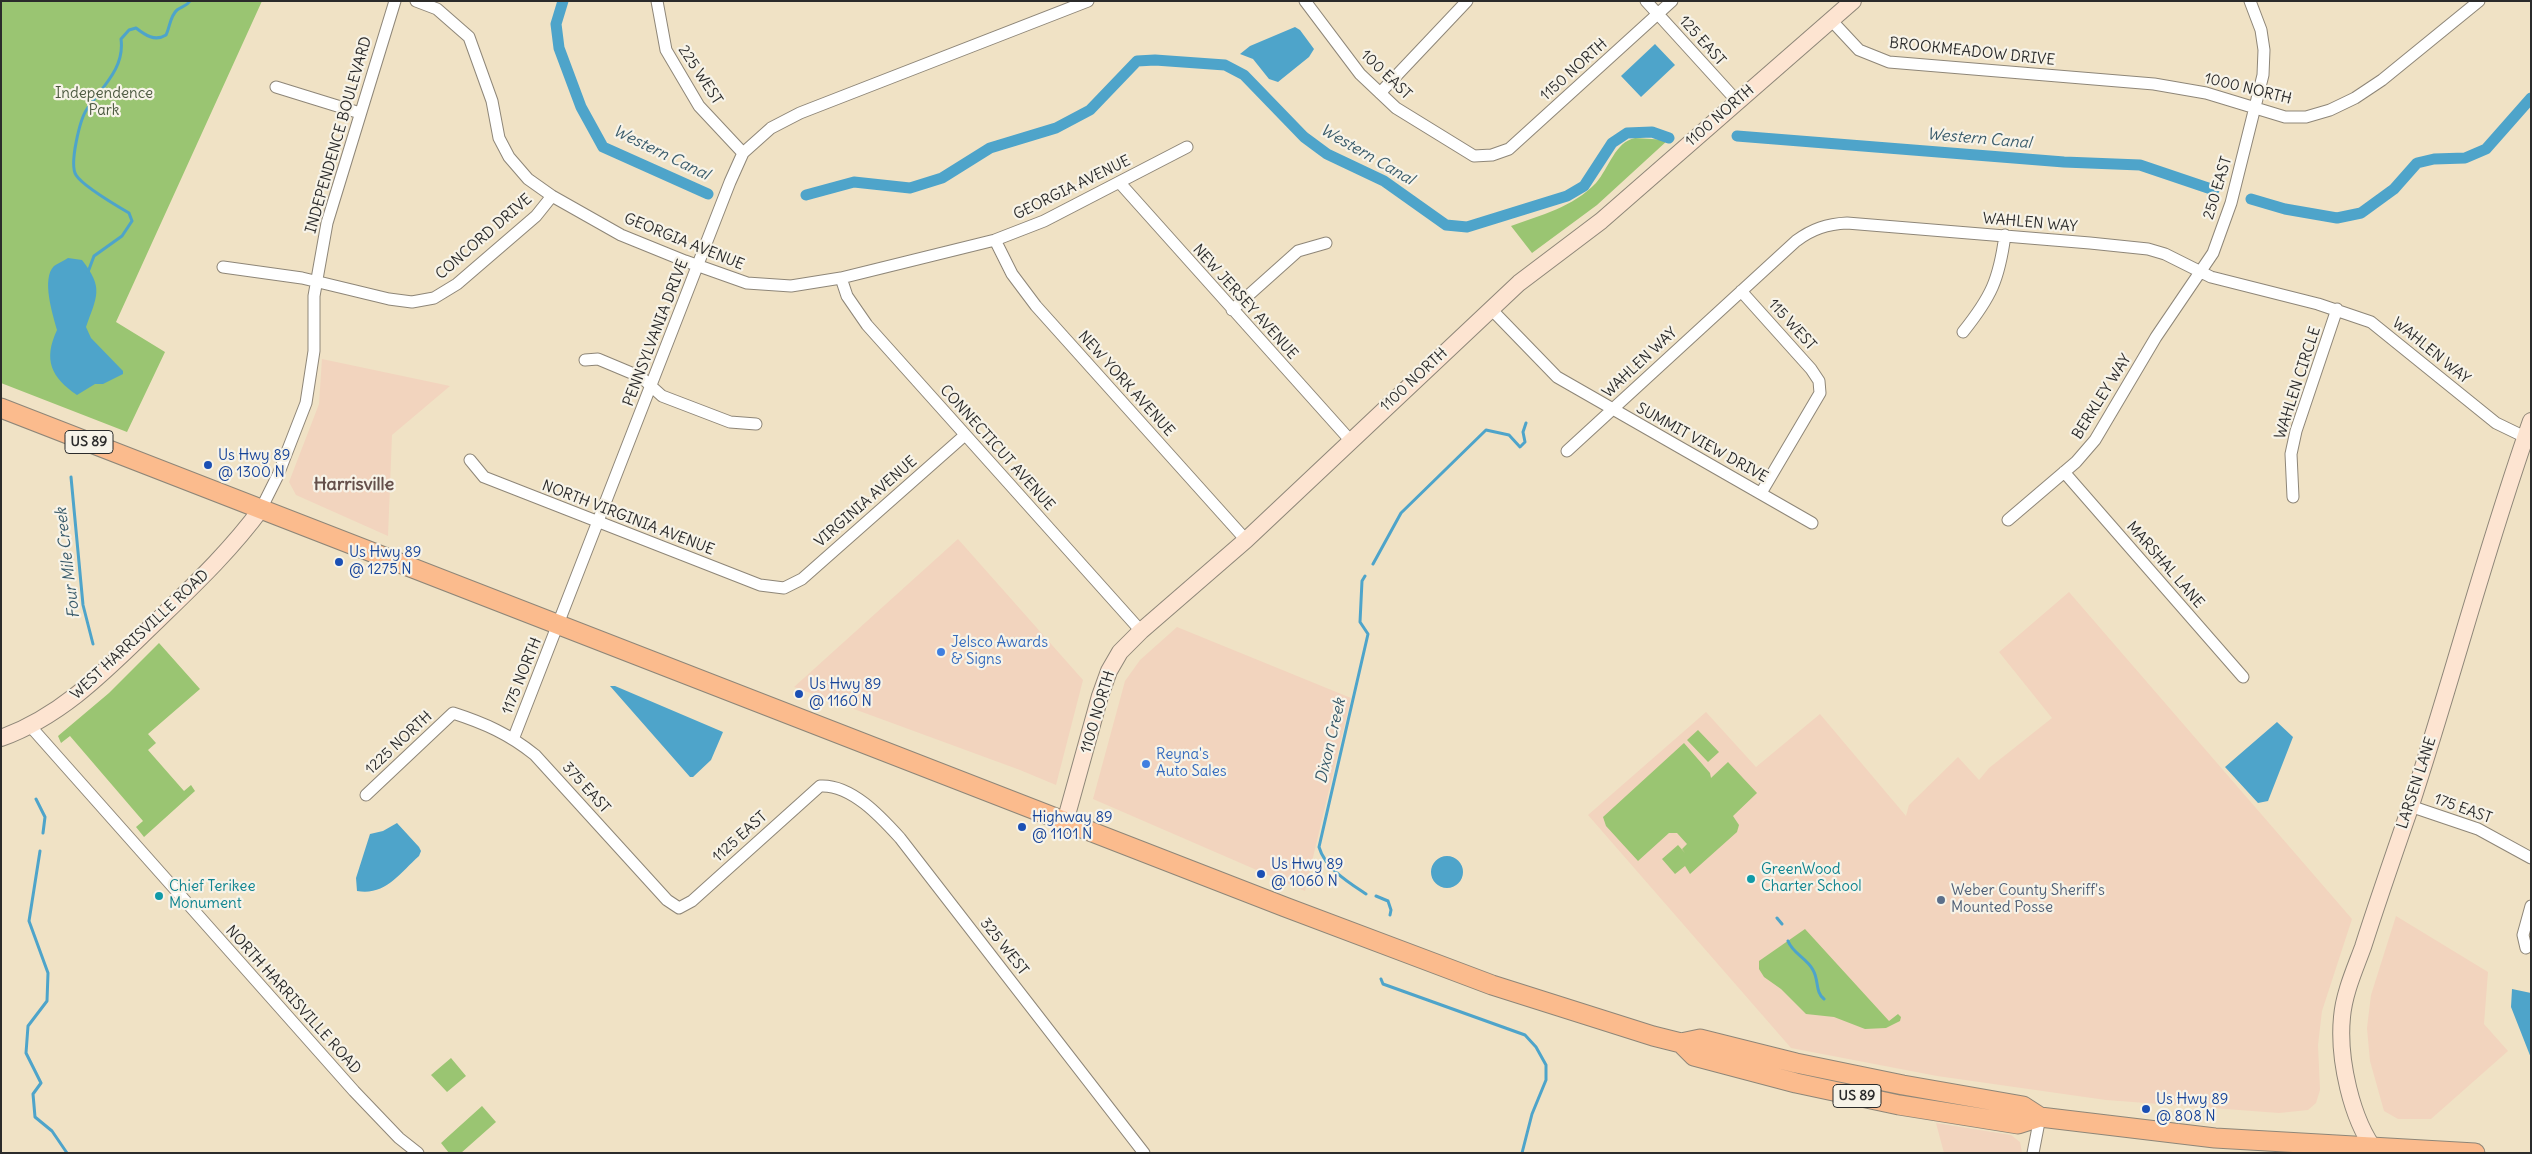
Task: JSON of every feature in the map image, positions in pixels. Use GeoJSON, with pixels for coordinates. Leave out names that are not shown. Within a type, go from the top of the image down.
{"type":"FeatureCollection","features":[{"type":"Feature","properties":{"kind":"main road","name":"US 89"},"geometry":{"type":"LineString","coordinates":[[1,408],[1492,986],[1572,1012],[1681,1043],[1694,1056],[1796,1083],[1899,1105],[2018,1124],[2040,1117],[2214,1138],[2374,1149],[2475,1153]]}},
{"type":"Feature","properties":{"kind":"street","name":"INDEPENDENCE BOULEVARD"},"geometry":{"type":"LineString","coordinates":[[261,509],[278,475],[306,403],[314,351],[314,296],[327,223],[394,1]]}},
{"type":"Feature","properties":{"kind":"street","name":"GEORGIA AVENUE"},"geometry":{"type":"LineString","coordinates":[[416,1],[437,9],[470,37],[492,102],[499,138],[509,157],[528,179],[552,196],[621,235],[698,266],[747,283],[791,286],[841,278],[994,240],[1044,220],[1187,147]]}},
{"type":"Feature","properties":{"kind":"street","name":"225 WEST"},"geometry":{"type":"LineString","coordinates":[[657,1],[666,50],[699,106],[743,154]]}},
{"type":"Feature","properties":{"kind":"street","name":"PENNSYLVANIA DRIVE"},"geometry":{"type":"LineString","coordinates":[[559,625],[743,154],[771,128],[800,113],[1088,1]]}},
{"type":"Feature","properties":{"kind":"street","name":"100 EAST"},"geometry":{"type":"LineString","coordinates":[[1305,1],[1360,74],[1396,108],[1474,156],[1492,155]]}},
{"type":"Feature","properties":{"kind":"street"},"geometry":{"type":"LineString","coordinates":[[1380,93],[1467,1]]}},
{"type":"Feature","properties":{"kind":"street","name":"125 EAST"},"geometry":{"type":"LineString","coordinates":[[1646,1],[1736,101]]}},
{"type":"Feature","properties":{"kind":"street","name":"1150 NORTH"},"geometry":{"type":"LineString","coordinates":[[1492,155],[1509,149],[1672,1]]}},
{"type":"Feature","properties":{"kind":"street","name":"1100 NORTH"},"geometry":{"type":"LineString","coordinates":[[1066,822],[1109,671],[1120,652],[1141,631],[1246,540],[1350,440],[1519,284],[1601,221],[1852,1]]}},
{"type":"Feature","properties":{"kind":"street","name":"250 EAST"},"geometry":{"type":"LineString","coordinates":[[2200,272],[2213,253],[2230,203],[2263,75],[2264,50],[2261,30],[2250,1]]}},
{"type":"Feature","properties":{"kind":"street","name":"1000 NORTH"},"geometry":{"type":"LineString","coordinates":[[2063,76],[2154,84],[2206,93],[2285,117],[2306,117],[2330,110],[2355,98],[2382,80],[2479,1]]}},
{"type":"Feature","properties":{"kind":"street","name":"BROOKMEADOW DRIVE"},"geometry":{"type":"LineString","coordinates":[[1831,20],[1860,50],[1889,62],[2063,76]]}},
{"type":"Feature","properties":{"kind":"street"},"geometry":{"type":"LineString","coordinates":[[276,87],[360,113]]}},
{"type":"Feature","properties":{"kind":"street","name":"NEW JERSEY AVENUE"},"geometry":{"type":"LineString","coordinates":[[1119,182],[1350,440]]}},
{"type":"Feature","properties":{"kind":"street","name":"CONCORD DRIVE"},"geometry":{"type":"LineString","coordinates":[[223,267],[317,281],[389,299],[412,302],[434,298],[457,284],[536,216],[552,196]]}},
{"type":"Feature","properties":{"kind":"street","name":"WAHLEN WAY"},"geometry":{"type":"LineString","coordinates":[[1567,451],[1796,241],[1810,231],[1830,224],[1847,223],[2005,235],[2148,249],[2165,254],[2211,277],[2337,309],[2371,322],[2496,423],[2525,437]]}},
{"type":"Feature","properties":{"kind":"street"},"geometry":{"type":"LineString","coordinates":[[1963,332],[1980,310],[1994,287],[2001,267],[2005,235]]}},
{"type":"Feature","properties":{"kind":"street","name":"NEW YORK AVENUE"},"geometry":{"type":"LineString","coordinates":[[994,240],[1012,274],[1036,306],[1246,540]]}},
{"type":"Feature","properties":{"kind":"street"},"geometry":{"type":"LineString","coordinates":[[1232,310],[1298,251],[1326,243]]}},
{"type":"Feature","properties":{"kind":"street","name":"BERKLEY WAY"},"geometry":{"type":"LineString","coordinates":[[2008,520],[2064,472],[2095,440],[2156,337],[2200,272]]}},
{"type":"Feature","properties":{"kind":"street","name":"CONNECTICUT AVENUE"},"geometry":{"type":"LineString","coordinates":[[841,278],[847,296],[856,313],[1141,631]]}},
{"type":"Feature","properties":{"kind":"street","name":"115 WEST"},"geometry":{"type":"LineString","coordinates":[[1741,290],[1811,369],[1819,381],[1820,393],[1761,494]]}},
{"type":"Feature","properties":{"kind":"street","name":"SUMMIT VIEW DRIVE"},"geometry":{"type":"LineString","coordinates":[[1491,309],[1545,367],[1557,377],[1812,522]]}},
{"type":"Feature","properties":{"kind":"street","name":"WAHLEN CIRCLE"},"geometry":{"type":"LineString","coordinates":[[2293,497],[2291,454],[2296,431],[2337,309]]}},
{"type":"Feature","properties":{"kind":"street"},"geometry":{"type":"LineString","coordinates":[[585,360],[598,359],[641,377],[662,396],[730,422],[756,424]]}},
{"type":"Feature","properties":{"kind":"street","name":"LARSEN LANE"},"geometry":{"type":"LineString","coordinates":[[2374,1149],[2353,1102],[2342,1065],[2340,1042],[2342,1014],[2353,974],[2410,806],[2531,421]]}},
{"type":"Feature","properties":{"kind":"street","name":"VIRGINIA AVENUE"},"geometry":{"type":"LineString","coordinates":[[784,588],[802,579],[964,435]]}},
{"type":"Feature","properties":{"kind":"street","name":"NORTH VIRGINIA AVENUE"},"geometry":{"type":"LineString","coordinates":[[470,460],[484,477],[760,585],[784,588]]}},
{"type":"Feature","properties":{"kind":"street","name":"MARSHAL LANE"},"geometry":{"type":"LineString","coordinates":[[2064,472],[2243,677]]}},
{"type":"Feature","properties":{"kind":"street","name":"WEST HARRISVILLE ROAD"},"geometry":{"type":"LineString","coordinates":[[1,738],[32,727],[59,710],[200,579],[243,534],[261,509]]}},
{"type":"Feature","properties":{"kind":"street","name":"1175 NORTH"},"geometry":{"type":"LineString","coordinates":[[514,737],[559,625]]}},
{"type":"Feature","properties":{"kind":"street","name":"375 EAST"},"geometry":{"type":"LineString","coordinates":[[453,713],[484,723],[514,737],[554,774],[667,900],[679,908]]}},
{"type":"Feature","properties":{"kind":"street","name":"1225 NORTH"},"geometry":{"type":"LineString","coordinates":[[366,795],[453,713]]}},
{"type":"Feature","properties":{"kind":"street","name":"NORTH HARRISVILLE ROAD"},"geometry":{"type":"LineString","coordinates":[[32,727],[354,1092],[399,1138],[418,1153]]}},
{"type":"Feature","properties":{"kind":"street","name":"1125 EAST"},"geometry":{"type":"LineString","coordinates":[[679,908],[692,900],[820,786]]}},
{"type":"Feature","properties":{"kind":"street","name":"325 WEST"},"geometry":{"type":"LineString","coordinates":[[820,786],[836,788],[854,798],[873,811],[900,838],[1144,1153]]}},
{"type":"Feature","properties":{"kind":"street","name":"175 EAST"},"geometry":{"type":"LineString","coordinates":[[2410,806],[2484,831],[2531,858]]}},
{"type":"Feature","properties":{"kind":"street"},"geometry":{"type":"LineString","coordinates":[[2526,948],[2523,935],[2531,906]]}},
{"type":"Feature","properties":{"kind":"street"},"geometry":{"type":"LineString","coordinates":[[2034,1153],[2040,1117]]}},
{"type":"Feature","properties":{"kind":"shaded area"},"geometry":{"type":"Polygon","coordinates":[[[322,359],[450,386],[392,435],[388,536],[296,495],[289,482],[319,404],[322,359]]]}},
{"type":"Feature","properties":{"kind":"shaded area"},"geometry":{"type":"Polygon","coordinates":[[[958,539],[1083,680],[1056,785],[794,687],[958,539]]]}},
{"type":"Feature","properties":{"kind":"shaded area"},"geometry":{"type":"Polygon","coordinates":[[[2069,592],[2352,919],[2322,1011],[2318,1045],[2320,1090],[2316,1103],[2308,1110],[2279,1113],[2106,1100],[1937,1076],[1791,1048],[1588,815],[1706,712],[1756,767],[1820,714],[1906,816],[1909,805],[1958,757],[1979,780],[1989,768],[2052,718],[1999,652],[2069,592]]]}},
{"type":"Feature","properties":{"kind":"shaded area"},"geometry":{"type":"Polygon","coordinates":[[[1177,627],[1351,698],[1305,891],[1093,799],[1125,681],[1140,660],[1177,627]]]}},
{"type":"Feature","properties":{"kind":"shaded area"},"geometry":{"type":"Polygon","coordinates":[[[2396,916],[2488,972],[2484,1024],[2508,1051],[2431,1119],[2398,1119],[2384,1111],[2370,1061],[2367,1028],[2371,995],[2396,916]]]}},
{"type":"Feature","properties":{"kind":"shaded area"},"geometry":{"type":"Polygon","coordinates":[[[1936,1123],[2011,1135],[2020,1142],[2022,1153],[1944,1153],[1936,1123]]]}},
{"type":"Feature","properties":{"kind":"green space","name":"Independence Park"},"geometry":{"type":"Polygon","coordinates":[[[1,1],[262,1],[116,322],[165,352],[127,432],[1,383],[1,1]]]}},
{"type":"Feature","properties":{"kind":"green space"},"geometry":{"type":"Polygon","coordinates":[[[1635,138],[1668,140],[1597,205],[1532,253],[1511,226],[1567,204],[1587,191],[1601,177],[1617,150],[1628,140],[1635,138]]]}},
{"type":"Feature","properties":{"kind":"green space"},"geometry":{"type":"Polygon","coordinates":[[[159,643],[200,689],[148,734],[156,743],[148,750],[184,791],[191,785],[195,791],[144,837],[136,827],[143,821],[70,736],[61,743],[58,736],[109,693],[159,643]]]}},
{"type":"Feature","properties":{"kind":"green space"},"geometry":{"type":"Polygon","coordinates":[[[1698,730],[1719,752],[1708,762],[1687,740],[1698,730]]]}},
{"type":"Feature","properties":{"kind":"green space"},"geometry":{"type":"Polygon","coordinates":[[[1684,743],[1710,773],[1711,778],[1728,762],[1757,793],[1733,816],[1739,825],[1737,832],[1690,874],[1685,866],[1675,874],[1662,859],[1678,845],[1685,853],[1682,849],[1687,844],[1677,833],[1669,833],[1638,861],[1606,826],[1603,817],[1684,743]]]}},
{"type":"Feature","properties":{"kind":"green space"},"geometry":{"type":"Polygon","coordinates":[[[1805,929],[1889,1021],[1898,1014],[1901,1017],[1900,1021],[1886,1028],[1865,1029],[1834,1017],[1806,1014],[1781,989],[1764,977],[1759,969],[1759,961],[1805,929]]]}},
{"type":"Feature","properties":{"kind":"green space"},"geometry":{"type":"Polygon","coordinates":[[[451,1058],[466,1076],[447,1092],[431,1075],[451,1058]]]}},
{"type":"Feature","properties":{"kind":"green space"},"geometry":{"type":"Polygon","coordinates":[[[482,1106],[496,1122],[461,1153],[449,1153],[441,1143],[482,1106]]]}},
{"type":"Feature","properties":{"kind":"water"},"geometry":{"type":"Polygon","coordinates":[[[1295,27],[1300,30],[1314,49],[1309,57],[1278,82],[1269,79],[1253,59],[1240,54],[1250,46],[1295,27]]]}},
{"type":"Feature","properties":{"kind":"water"},"geometry":{"type":"Polygon","coordinates":[[[1655,44],[1675,65],[1641,97],[1621,76],[1655,44]]]}},
{"type":"Feature","properties":{"kind":"water"},"geometry":{"type":"Polygon","coordinates":[[[68,258],[82,260],[96,285],[95,300],[86,327],[91,338],[123,371],[123,374],[103,384],[95,384],[77,395],[61,381],[52,367],[50,359],[57,330],[49,297],[48,279],[54,266],[68,258]]]}},
{"type":"Feature","properties":{"kind":"water"},"geometry":{"type":"Polygon","coordinates":[[[610,686],[615,686],[723,732],[711,760],[693,777],[690,777],[610,686]]]}},
{"type":"Feature","properties":{"kind":"water"},"geometry":{"type":"Polygon","coordinates":[[[2277,722],[2293,737],[2268,801],[2258,803],[2225,767],[2277,722]]]}},
{"type":"Feature","properties":{"kind":"water"},"geometry":{"type":"Polygon","coordinates":[[[397,823],[419,847],[421,851],[419,856],[384,887],[367,892],[357,891],[356,878],[370,834],[383,831],[397,823]]]}},
{"type":"Feature","properties":{"kind":"water"},"geometry":{"type":"Polygon","coordinates":[[[1447,856],[1459,860],[1463,872],[1459,884],[1447,888],[1435,884],[1431,872],[1435,860],[1447,856]]]}},
{"type":"Feature","properties":{"kind":"water"},"geometry":{"type":"Polygon","coordinates":[[[2512,989],[2531,993],[2531,1058],[2511,1007],[2512,989]]]}},
{"type":"Feature","properties":{"kind":"waterway","name":"Four Mile Creek"},"geometry":{"type":"LineString","coordinates":[[88,272],[94,256],[122,236],[132,221],[129,213],[92,190],[76,175],[74,169],[75,152],[84,114],[116,68],[121,49],[121,39],[129,30],[136,28],[150,37],[162,37],[166,35],[171,18],[175,12],[190,1]]}},
{"type":"Feature","properties":{"kind":"waterway","name":"Western Canal"},"geometry":{"type":"LineString","coordinates":[[563,1],[556,24],[559,48],[581,107],[603,147],[708,194]]}},
{"type":"Feature","properties":{"kind":"waterway","name":"Western Canal"},"geometry":{"type":"LineString","coordinates":[[806,195],[854,182],[910,188],[942,178],[990,148],[1056,128],[1090,110],[1137,61],[1155,60],[1225,65],[1244,75],[1304,137],[1327,154],[1384,181],[1446,225],[1467,227],[1567,196],[1584,186],[1612,143],[1627,133],[1652,132],[1669,138]]}},
{"type":"Feature","properties":{"kind":"waterway","name":"Western Canal"},"geometry":{"type":"LineString","coordinates":[[2251,199],[2285,209],[2337,218],[2361,213],[2394,189],[2417,163],[2434,159],[2465,158],[2486,149],[2531,98]]}},
{"type":"Feature","properties":{"kind":"waterway","name":"Western Canal"},"geometry":{"type":"LineString","coordinates":[[1737,136],[2064,162],[2140,165],[2214,190]]}},
{"type":"Feature","properties":{"kind":"waterway","name":"Dixon Creek"},"geometry":{"type":"LineString","coordinates":[[1373,564],[1401,513],[1486,430],[1509,435],[1520,447],[1525,442],[1523,432],[1526,423]]}},
{"type":"Feature","properties":{"kind":"waterway","name":"Four Mile Creek"},"geometry":{"type":"LineString","coordinates":[[71,477],[83,605],[93,644]]}},
{"type":"Feature","properties":{"kind":"waterway","name":"Dixon Creek"},"geometry":{"type":"LineString","coordinates":[[1365,576],[1362,581],[1360,622],[1368,634],[1319,847],[1326,862],[1366,894]]}},
{"type":"Feature","properties":{"kind":"waterway","name":"Four Mile Creek"},"geometry":{"type":"LineString","coordinates":[[36,799],[45,817],[43,833]]}},
{"type":"Feature","properties":{"kind":"waterway","name":"Four Mile Creek"},"geometry":{"type":"LineString","coordinates":[[40,851],[29,921],[48,973],[47,1001],[28,1026],[26,1053],[41,1083],[33,1094],[35,1117],[52,1131],[67,1153]]}},
{"type":"Feature","properties":{"kind":"waterway","name":"Dixon Creek"},"geometry":{"type":"LineString","coordinates":[[1376,896],[1388,901],[1391,910],[1390,915]]}},
{"type":"Feature","properties":{"kind":"waterway"},"geometry":{"type":"LineString","coordinates":[[1777,918],[1782,924]]}},
{"type":"Feature","properties":{"kind":"waterway"},"geometry":{"type":"LineString","coordinates":[[1788,941],[1813,970],[1819,993],[1824,999]]}},
{"type":"Feature","properties":{"kind":"waterway","name":"Dixon Creek"},"geometry":{"type":"LineString","coordinates":[[1381,979],[1383,984],[1525,1035],[1536,1047],[1546,1065],[1546,1080],[1532,1114],[1522,1153]]}},
{"type":"Feature","properties":{"kind":"place","name":"Us Hwy 89 @ 1300 N"},"geometry":{"type":"Point","coordinates":[208,465]}},
{"type":"Feature","properties":{"kind":"place","name":"Us Hwy 89 @ 1275 N"},"geometry":{"type":"Point","coordinates":[339,562]}},
{"type":"Feature","properties":{"kind":"place","name":"Jelsco Awards & Signs"},"geometry":{"type":"Point","coordinates":[941,652]}},
{"type":"Feature","properties":{"kind":"place","name":"Us Hwy 89 @ 1160 N"},"geometry":{"type":"Point","coordinates":[799,694]}},
{"type":"Feature","properties":{"kind":"place","name":"Reyna's Auto Sales"},"geometry":{"type":"Point","coordinates":[1146,764]}},
{"type":"Feature","properties":{"kind":"place","name":"Highway 89 @ 1101 N"},"geometry":{"type":"Point","coordinates":[1022,827]}},
{"type":"Feature","properties":{"kind":"place","name":"Us Hwy 89 @ 1060 N"},"geometry":{"type":"Point","coordinates":[1261,874]}},
{"type":"Feature","properties":{"kind":"place","name":"GreenWood Charter School"},"geometry":{"type":"Point","coordinates":[1751,879]}},
{"type":"Feature","properties":{"kind":"place","name":"Chief Terikee Monument"},"geometry":{"type":"Point","coordinates":[159,896]}},
{"type":"Feature","properties":{"kind":"place","name":"Weber County Sheriff's Mounted Posse"},"geometry":{"type":"Point","coordinates":[1941,900]}},
{"type":"Feature","properties":{"kind":"place","name":"Us Hwy 89 @ 808 N"},"geometry":{"type":"Point","coordinates":[2146,1109]}},
{"type":"Feature","properties":{"kind":"district","name":"Harrisville"},"geometry":{"type":"Point","coordinates":[354,485]}}]}
